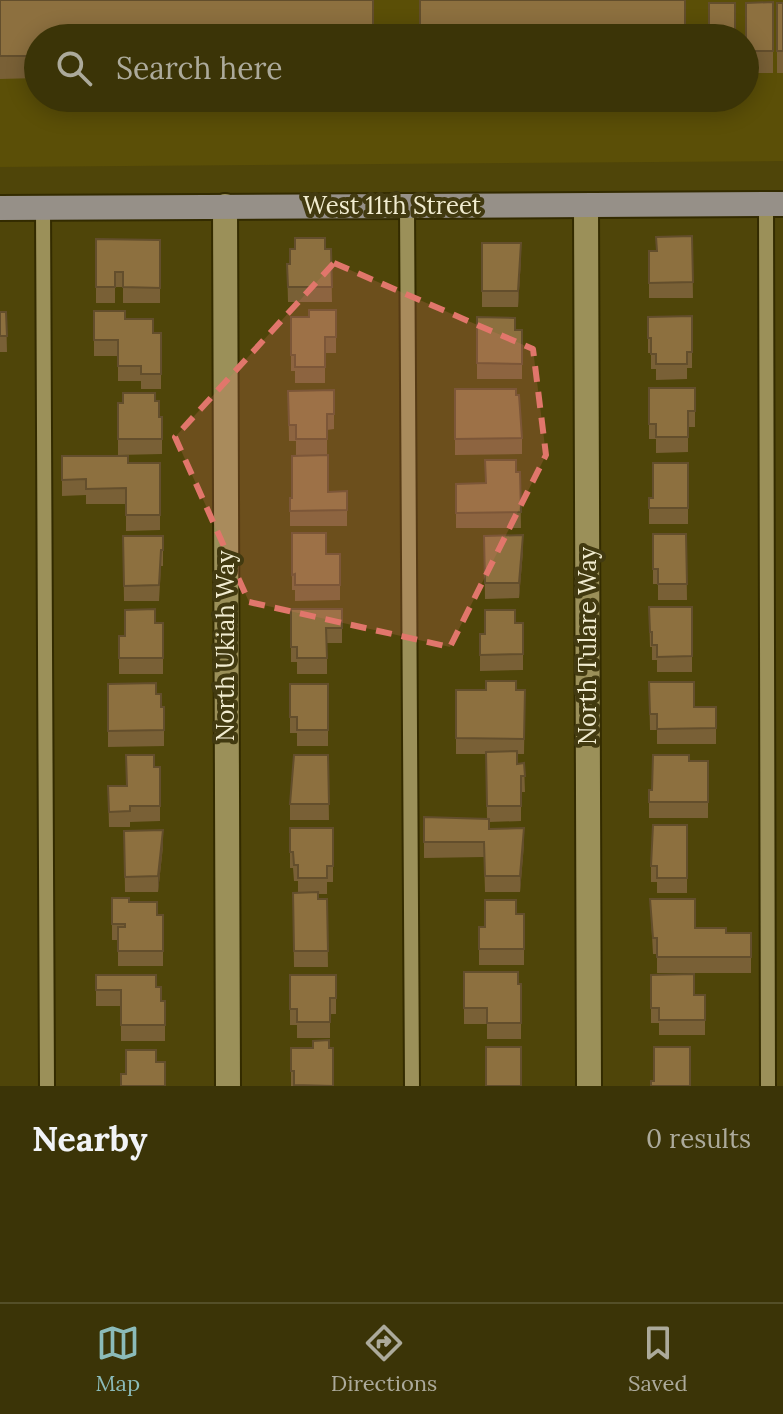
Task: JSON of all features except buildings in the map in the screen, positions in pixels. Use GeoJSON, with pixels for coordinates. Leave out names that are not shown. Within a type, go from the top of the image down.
{"type":"FeatureCollection","features":[{"type":"Feature","properties":{"kind":"street","name":"West 11th Street"},"geometry":{"type":"LineString","coordinates":[[0,208],[774,204]]}},
{"type":"Feature","properties":{"kind":"street","name":"North Ukiah Way"},"geometry":{"type":"LineString","coordinates":[[225,206],[228,1086]]}},
{"type":"Feature","properties":{"kind":"street","name":"North Tulare Way"},"geometry":{"type":"LineString","coordinates":[[586,206],[589,1086]]}},
{"type":"Feature","properties":{"kind":"lane"},"geometry":{"type":"LineString","coordinates":[[768,1086],[774,204]]}},
{"type":"Feature","properties":{"kind":"lane"},"geometry":{"type":"LineString","coordinates":[[407,206],[412,1086]]}},
{"type":"Feature","properties":{"kind":"lane"},"geometry":{"type":"LineString","coordinates":[[43,208],[47,1086]]}},
{"type":"Feature","properties":{"kind":"highlighted area"},"geometry":{"type":"Polygon","coordinates":[[[334,263],[533,349],[546,455],[450,647],[249,602],[175,437],[334,263]]]}},
{"type":"Feature","properties":{"kind":"shaded area"},"geometry":{"type":"Polygon","coordinates":[[[0,0],[783,0],[783,161],[0,167],[0,0]]]}}]}
